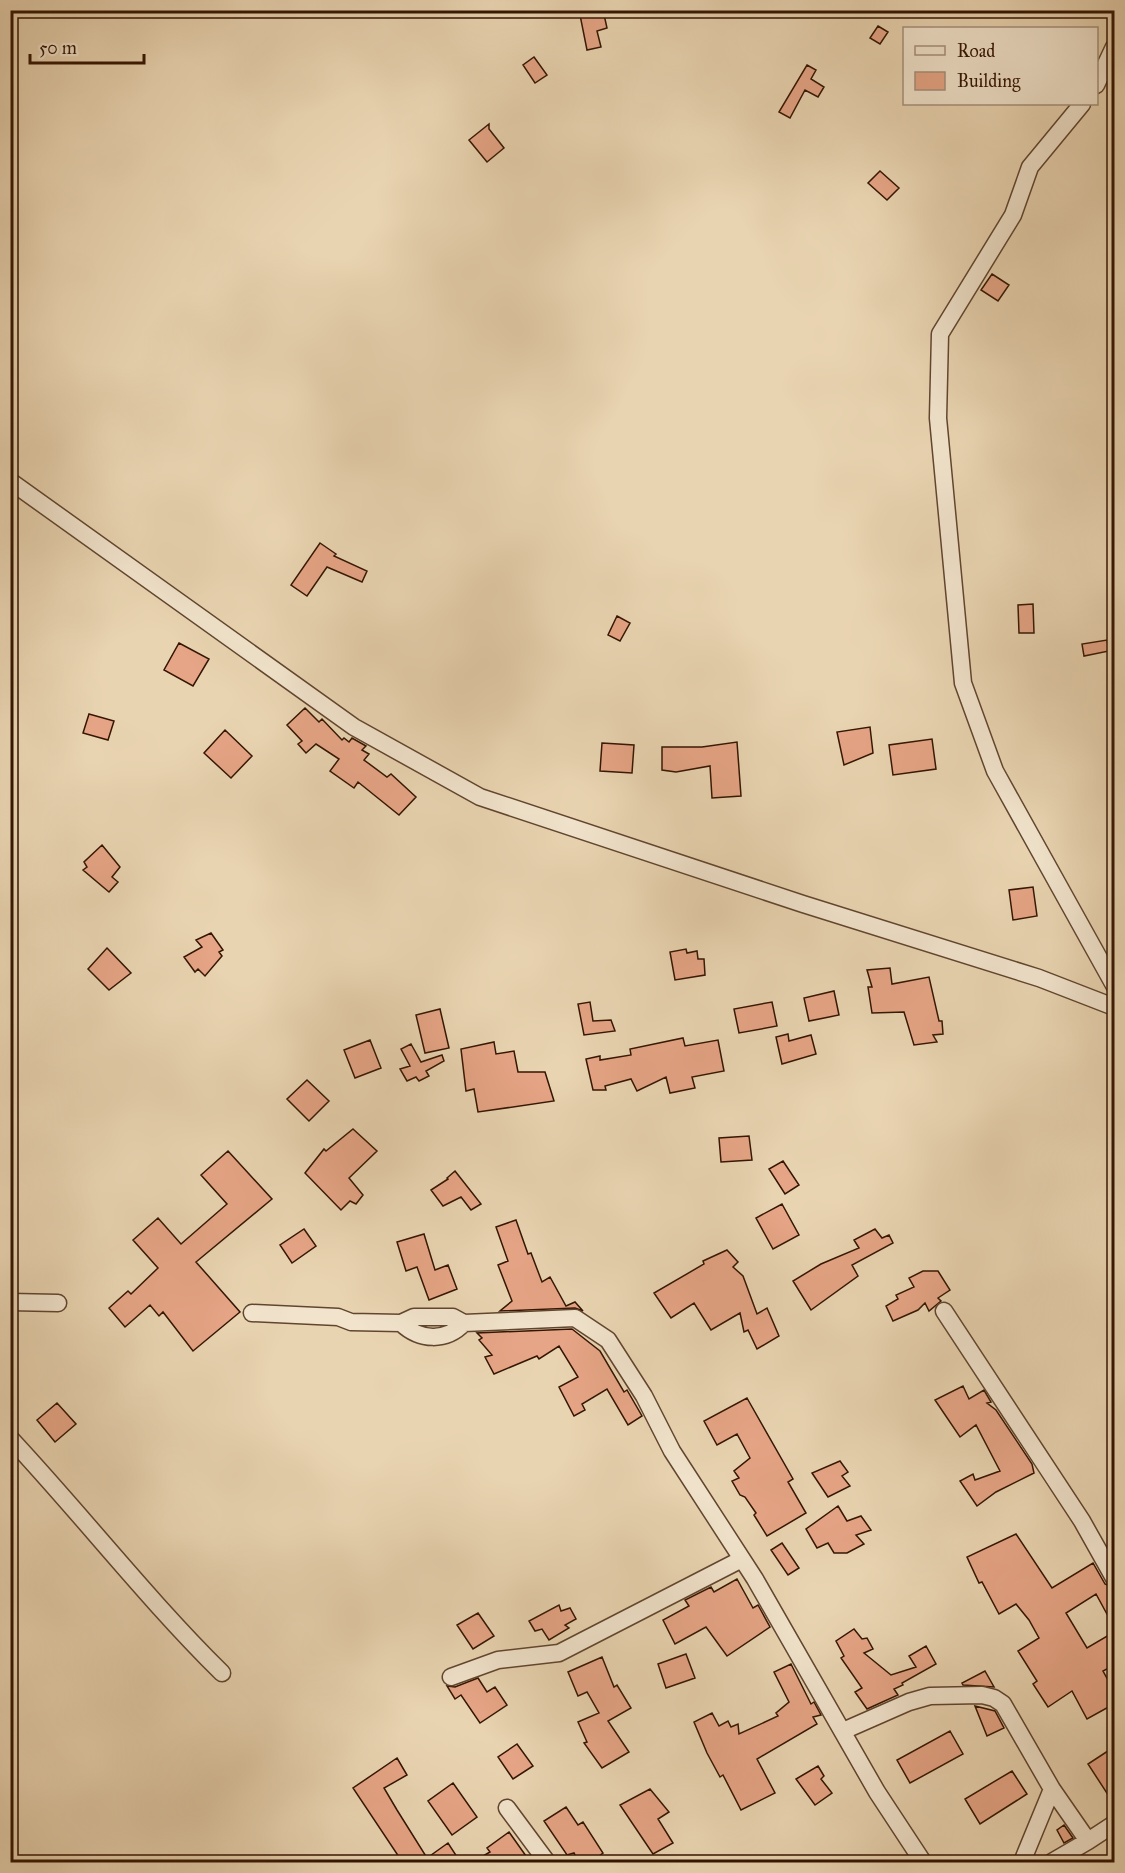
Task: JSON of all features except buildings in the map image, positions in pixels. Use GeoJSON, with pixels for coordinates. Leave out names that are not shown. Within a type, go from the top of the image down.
{"type":"FeatureCollection","features":[{"type":"Feature","properties":{"kind":"street"},"geometry":{"type":"LineString","coordinates":[[1098,81],[1114,47]]}},
{"type":"Feature","properties":{"kind":"street"},"geometry":{"type":"LineString","coordinates":[[1081,105],[1030,167],[1013,215],[940,334],[938,418],[963,683],[995,771],[1114,985]]}},
{"type":"Feature","properties":{"kind":"street"},"geometry":{"type":"LineString","coordinates":[[10,481],[354,727],[480,796],[803,904],[1039,978],[1114,1007]]}},
{"type":"Feature","properties":{"kind":"street"},"geometry":{"type":"LineString","coordinates":[[10,1302],[58,1303]]}},
{"type":"Feature","properties":{"kind":"street"},"geometry":{"type":"LineString","coordinates":[[944,1311],[1082,1521],[1114,1578]]}},
{"type":"Feature","properties":{"kind":"street"},"geometry":{"type":"LineString","coordinates":[[252,1313],[338,1317],[351,1322],[401,1323],[414,1317],[453,1317],[464,1323],[575,1318],[608,1340],[644,1396],[672,1451],[742,1559],[877,1792],[923,1863]]}},
{"type":"Feature","properties":{"kind":"street"},"geometry":{"type":"LineString","coordinates":[[10,1438],[67,1499],[87,1526],[179,1631],[222,1673]]}},
{"type":"Feature","properties":{"kind":"street"},"geometry":{"type":"LineString","coordinates":[[451,1677],[498,1660],[560,1653],[742,1559]]}},
{"type":"Feature","properties":{"kind":"street"},"geometry":{"type":"LineString","coordinates":[[843,1731],[909,1702],[930,1696],[982,1695],[994,1698],[1003,1704],[1052,1789],[1088,1841]]}},
{"type":"Feature","properties":{"kind":"street"},"geometry":{"type":"LineString","coordinates":[[1022,1863],[1052,1789]]}},
{"type":"Feature","properties":{"kind":"street"},"geometry":{"type":"LineString","coordinates":[[507,1808],[547,1863]]}},
{"type":"Feature","properties":{"kind":"street"},"geometry":{"type":"LineString","coordinates":[[1052,1863],[1114,1824]]}}]}
